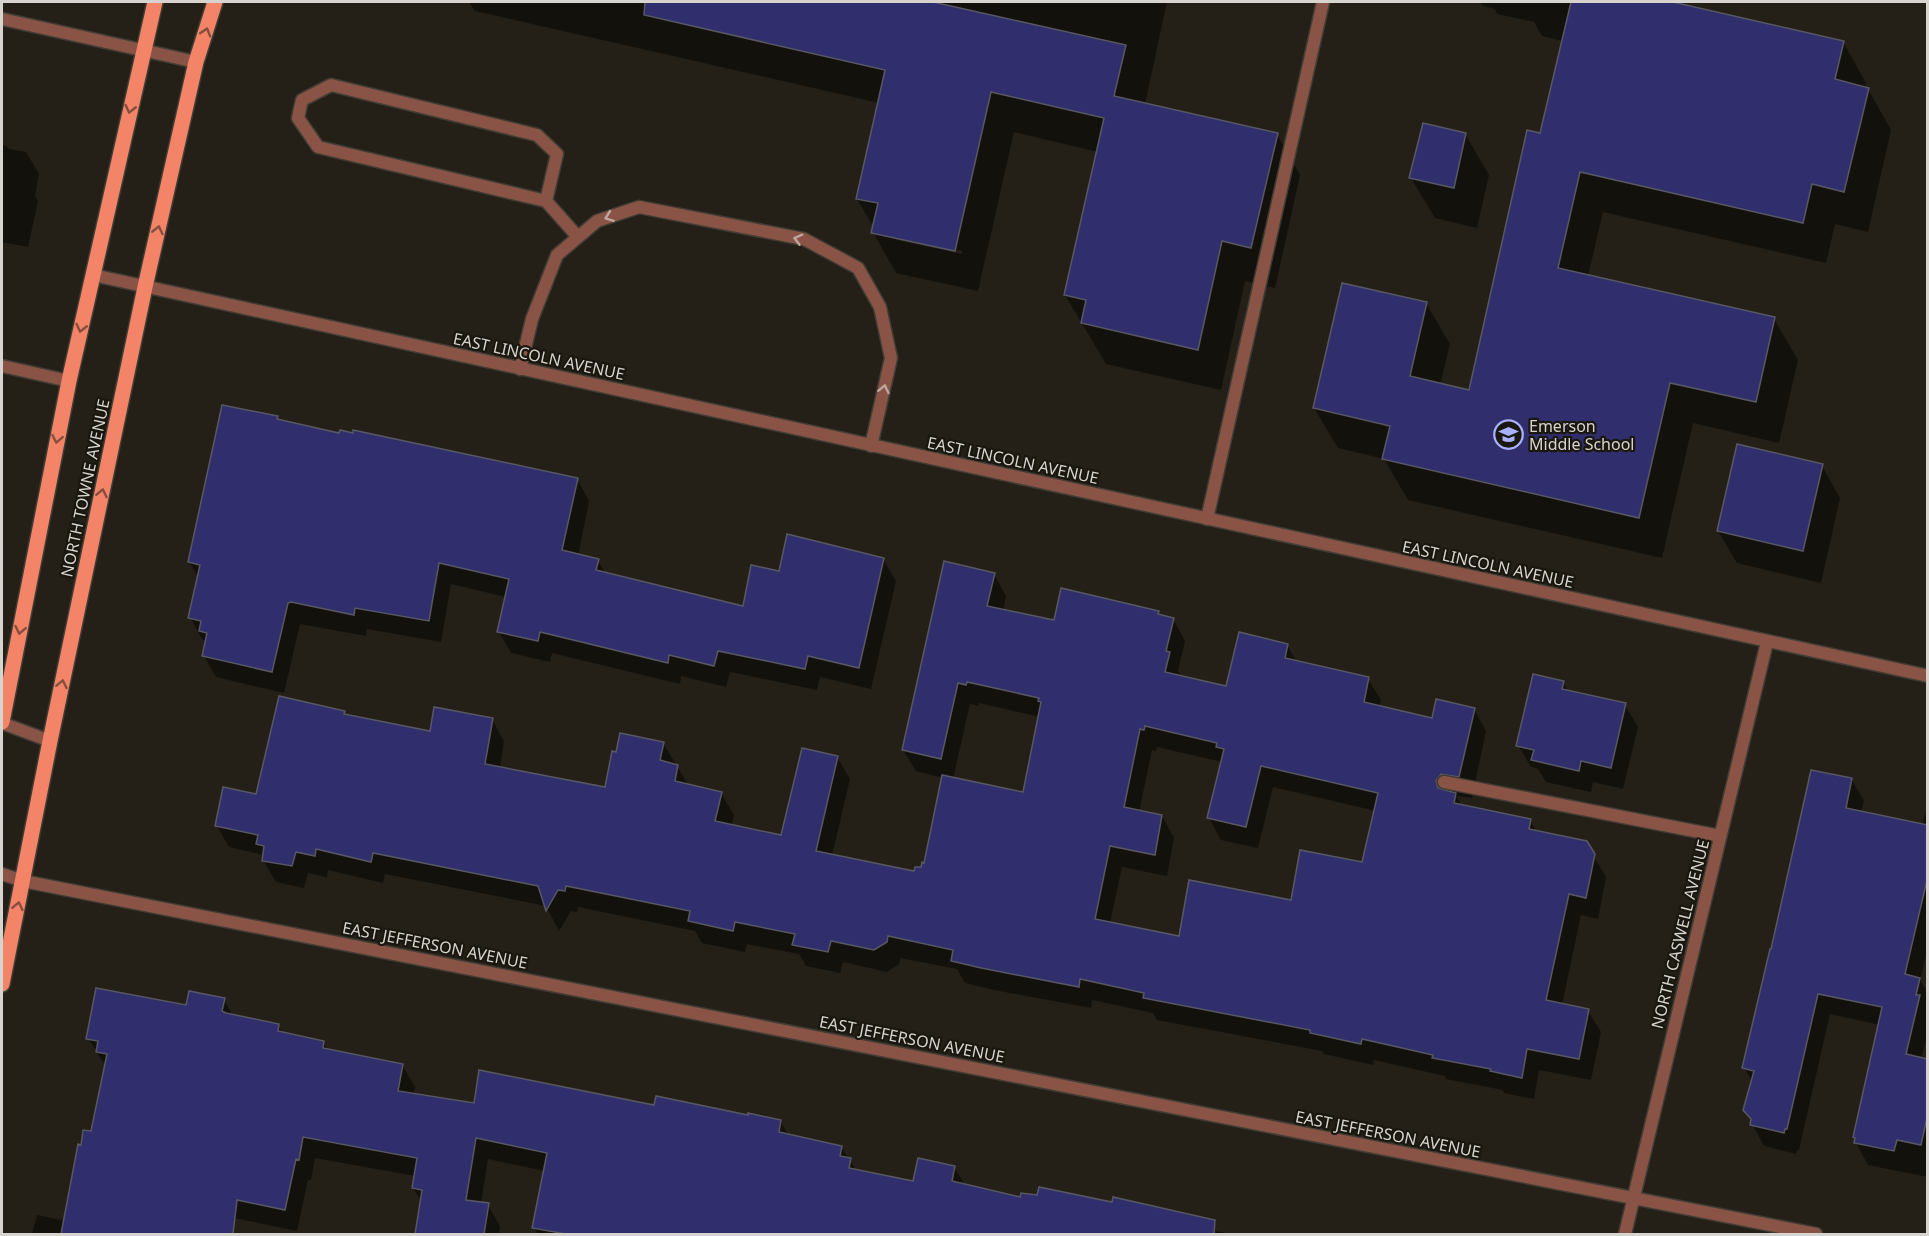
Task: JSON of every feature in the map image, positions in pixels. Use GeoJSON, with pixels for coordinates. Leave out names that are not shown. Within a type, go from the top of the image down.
{"type":"FeatureCollection","features":[{"type":"Feature","properties":{"kind":"main road"},"geometry":{"type":"LineString","coordinates":[[2,723],[69,381],[142,51],[155,2]]}},
{"type":"Feature","properties":{"kind":"main road","name":"NORTH TOWNE AVENUE"},"geometry":{"type":"LineString","coordinates":[[2,984],[50,741],[145,287],[196,62],[215,2]]}},
{"type":"Feature","properties":{"kind":"street"},"geometry":{"type":"LineString","coordinates":[[1207,519],[1323,2]]}},
{"type":"Feature","properties":{"kind":"street"},"geometry":{"type":"LineString","coordinates":[[2,19],[196,62]]}},
{"type":"Feature","properties":{"kind":"street"},"geometry":{"type":"LineString","coordinates":[[546,201],[557,154],[537,135],[331,85],[302,100],[298,118],[318,147],[546,201],[578,237]]}},
{"type":"Feature","properties":{"kind":"street"},"geometry":{"type":"LineString","coordinates":[[520,369],[532,319],[557,255],[597,221],[639,207],[804,239],[858,268],[880,307],[891,358],[871,446]]}},
{"type":"Feature","properties":{"kind":"street","name":"EAST LINCOLN AVENUE"},"geometry":{"type":"LineString","coordinates":[[93,275],[1928,676]]}},
{"type":"Feature","properties":{"kind":"street"},"geometry":{"type":"LineString","coordinates":[[2,366],[69,381]]}},
{"type":"Feature","properties":{"kind":"street","name":"NORTH CASWELL AVENUE"},"geometry":{"type":"LineString","coordinates":[[1625,1234],[1767,642]]}},
{"type":"Feature","properties":{"kind":"street"},"geometry":{"type":"LineString","coordinates":[[2,723],[50,741]]}},
{"type":"Feature","properties":{"kind":"street"},"geometry":{"type":"LineString","coordinates":[[1444,782],[1720,836]]}},
{"type":"Feature","properties":{"kind":"street","name":"EAST JEFFERSON AVENUE"},"geometry":{"type":"LineString","coordinates":[[2,874],[23,881],[1816,1234]]}},
{"type":"Feature","properties":{"kind":"building"},"geometry":{"type":"Polygon","coordinates":[[[645,2],[933,2],[1126,45],[1114,96],[1278,133],[1251,248],[1222,241],[1198,350],[1081,323],[1086,300],[1064,295],[1104,118],[991,92],[955,251],[871,233],[878,203],[856,199],[885,70],[644,15],[645,2]]]}},
{"type":"Feature","properties":{"kind":"building"},"geometry":{"type":"Polygon","coordinates":[[[1571,2],[1673,2],[1844,41],[1835,79],[1869,88],[1844,192],[1812,184],[1803,223],[1580,172],[1558,268],[1775,317],[1756,402],[1670,383],[1639,518],[1382,459],[1390,426],[1313,408],[1342,283],[1427,302],[1410,376],[1469,390],[1527,130],[1540,133],[1571,2]]]}},
{"type":"Feature","properties":{"kind":"building"},"geometry":{"type":"Polygon","coordinates":[[[1423,123],[1466,133],[1454,188],[1409,178],[1423,123]]]}},
{"type":"Feature","properties":{"kind":"building"},"geometry":{"type":"Polygon","coordinates":[[[222,405],[278,416],[277,419],[339,433],[340,430],[353,433],[353,430],[578,478],[562,550],[599,559],[596,570],[743,606],[751,565],[779,571],[787,534],[884,558],[859,668],[808,656],[805,669],[718,651],[714,666],[669,655],[668,663],[540,632],[538,641],[497,632],[509,579],[439,563],[429,621],[355,608],[354,615],[291,602],[288,603],[272,672],[202,656],[207,633],[199,631],[201,621],[188,618],[200,565],[188,562],[222,405]]]}},
{"type":"Feature","properties":{"kind":"building"},"geometry":{"type":"Polygon","coordinates":[[[1737,444],[1823,464],[1803,551],[1717,531],[1737,444]]]}},
{"type":"Feature","properties":{"kind":"building"},"geometry":{"type":"Polygon","coordinates":[[[944,561],[995,573],[987,606],[1054,620],[1061,588],[1159,611],[1158,614],[1174,618],[1166,651],[1170,652],[1165,672],[1226,686],[1239,632],[1288,644],[1285,658],[1369,677],[1364,702],[1432,718],[1436,699],[1475,708],[1459,777],[1441,774],[1436,781],[1438,788],[1456,793],[1454,803],[1531,819],[1529,829],[1587,841],[1595,854],[1586,898],[1569,894],[1546,1000],[1589,1009],[1579,1059],[1527,1049],[1522,1078],[1490,1071],[1491,1069],[1432,1058],[1433,1055],[1362,1039],[1361,1044],[1310,1033],[1310,1030],[1143,998],[1144,993],[1080,979],[1079,987],[981,968],[951,961],[953,950],[888,936],[887,942],[874,950],[831,941],[828,952],[792,945],[795,934],[735,922],[733,931],[688,921],[690,911],[566,886],[565,891],[558,890],[546,911],[538,886],[373,853],[371,862],[316,849],[315,856],[296,852],[292,866],[262,861],[264,846],[256,844],[258,835],[215,826],[223,787],[256,794],[279,696],[345,711],[344,714],[430,731],[434,707],[493,718],[485,764],[605,787],[612,751],[616,752],[620,733],[664,742],[660,760],[678,765],[675,781],[722,792],[715,821],[781,835],[802,748],[838,756],[816,851],[914,871],[915,867],[921,867],[922,862],[924,863],[942,775],[1023,792],[1041,702],[1038,701],[1039,698],[967,682],[966,685],[958,683],[941,759],[902,750],[944,561]],[[1145,726],[1144,730],[1140,729],[1124,807],[1162,815],[1155,855],[1110,846],[1095,919],[1179,936],[1189,880],[1291,900],[1300,850],[1362,862],[1378,793],[1261,766],[1246,827],[1207,818],[1224,749],[1216,747],[1217,743],[1145,726]]]}},
{"type":"Feature","properties":{"kind":"building"},"geometry":{"type":"Polygon","coordinates":[[[1533,674],[1564,681],[1562,689],[1626,703],[1611,768],[1581,761],[1579,771],[1531,760],[1534,750],[1516,746],[1533,674]]]}},
{"type":"Feature","properties":{"kind":"building"},"geometry":{"type":"Polygon","coordinates":[[[1811,770],[1852,778],[1846,808],[1928,825],[1928,876],[1905,974],[1920,978],[1916,995],[1920,995],[1906,1054],[1928,1059],[1928,1113],[1921,1145],[1897,1140],[1894,1151],[1854,1143],[1855,1138],[1853,1137],[1882,1007],[1818,994],[1787,1129],[1784,1133],[1750,1125],[1751,1119],[1743,1110],[1754,1071],[1742,1068],[1811,770]]]}},
{"type":"Feature","properties":{"kind":"building"},"geometry":{"type":"Polygon","coordinates":[[[96,988],[186,1005],[189,991],[225,998],[222,1011],[226,1013],[279,1024],[278,1031],[324,1041],[323,1048],[403,1064],[398,1091],[474,1103],[479,1070],[654,1105],[656,1096],[781,1120],[779,1132],[842,1146],[840,1156],[851,1158],[849,1168],[913,1181],[918,1158],[955,1166],[952,1181],[1020,1197],[1021,1193],[1037,1195],[1039,1187],[1112,1202],[1113,1197],[1215,1220],[1214,1234],[566,1234],[532,1228],[547,1153],[476,1138],[466,1200],[489,1203],[484,1234],[415,1234],[422,1190],[412,1188],[417,1158],[303,1137],[285,1210],[237,1200],[233,1234],[61,1234],[78,1144],[81,1145],[83,1130],[91,1131],[107,1054],[96,1052],[98,1041],[86,1039],[96,988]]]}},
{"type":"Feature","properties":{"kind":"place","name":"Emerson Middle School"},"geometry":{"type":"Point","coordinates":[1508,435]}}]}
